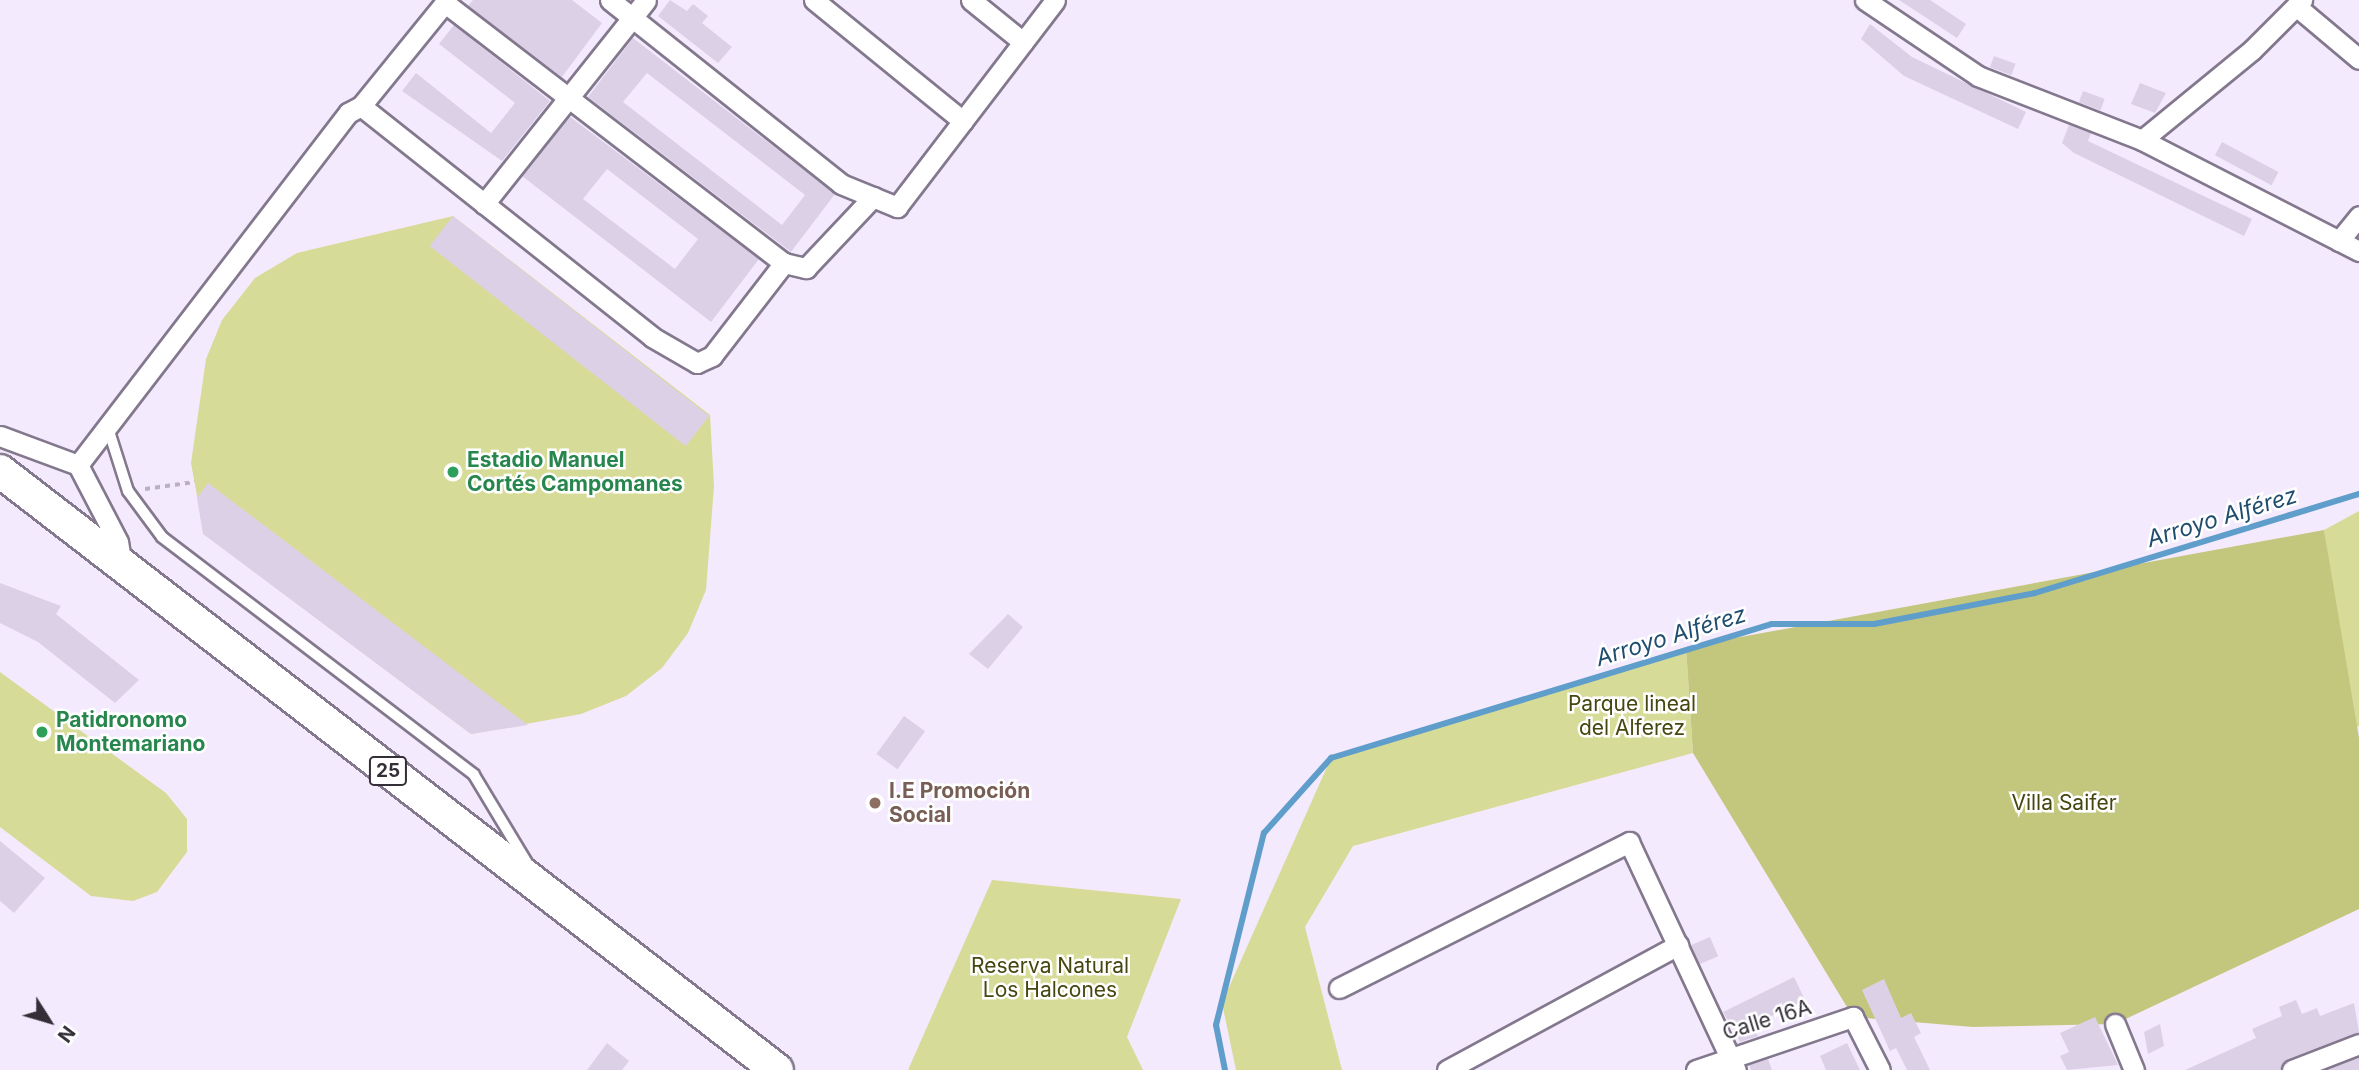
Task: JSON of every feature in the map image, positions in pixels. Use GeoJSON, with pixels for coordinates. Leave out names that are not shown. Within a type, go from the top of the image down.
{"type":"FeatureCollection","features":[{"type":"Feature","properties":{"kind":"main road","name":"25"},"geometry":{"type":"LineString","coordinates":[[0,471],[123,569],[777,1070]]}},
{"type":"Feature","properties":{"kind":"street"},"geometry":{"type":"LineString","coordinates":[[610,0],[841,184],[897,207],[1055,0]]}},
{"type":"Feature","properties":{"kind":"street"},"geometry":{"type":"LineString","coordinates":[[484,204],[646,0]]}},
{"type":"Feature","properties":{"kind":"street"},"geometry":{"type":"LineString","coordinates":[[814,0],[963,121]]}},
{"type":"Feature","properties":{"kind":"street"},"geometry":{"type":"LineString","coordinates":[[971,0],[1023,42]]}},
{"type":"Feature","properties":{"kind":"street"},"geometry":{"type":"LineString","coordinates":[[1866,0],[1978,76],[2142,140],[2359,251]]}},
{"type":"Feature","properties":{"kind":"street"},"geometry":{"type":"LineString","coordinates":[[78,465],[348,113],[361,106],[446,1],[567,100],[784,263],[806,268],[873,197]]}},
{"type":"Feature","properties":{"kind":"street"},"geometry":{"type":"LineString","coordinates":[[2142,140],[2299,3],[2359,59]]}},
{"type":"Feature","properties":{"kind":"street"},"geometry":{"type":"LineString","coordinates":[[361,106],[652,337],[697,363],[712,356],[784,263]]}},
{"type":"Feature","properties":{"kind":"street"},"geometry":{"type":"LineString","coordinates":[[2339,241],[2359,216]]}},
{"type":"Feature","properties":{"kind":"street"},"geometry":{"type":"LineString","coordinates":[[0,436],[78,465],[118,542],[123,569]]}},
{"type":"Feature","properties":{"kind":"street"},"geometry":{"type":"LineString","coordinates":[[1339,988],[1629,842],[1733,1062]]}},
{"type":"Feature","properties":{"kind":"street"},"geometry":{"type":"LineString","coordinates":[[1447,1070],[1678,944]]}},
{"type":"Feature","properties":{"kind":"street","name":"Calle 16A"},"geometry":{"type":"LineString","coordinates":[[1696,1070],[1733,1062],[1853,1017],[1880,1070]]}},
{"type":"Feature","properties":{"kind":"street"},"geometry":{"type":"LineString","coordinates":[[2115,1024],[2134,1070]]}},
{"type":"Feature","properties":{"kind":"street"},"geometry":{"type":"LineString","coordinates":[[2292,1070],[2359,1044]]}},
{"type":"Feature","properties":{"kind":"lane"},"geometry":{"type":"LineString","coordinates":[[108,428],[128,491],[162,537],[474,775],[539,886]]}},
{"type":"Feature","properties":{"kind":"path"},"geometry":{"type":"LineString","coordinates":[[128,491],[195,482]]}},
{"type":"Feature","properties":{"kind":"green space","name":"Estadio Manuel Cortés Campomanes"},"geometry":{"type":"Polygon","coordinates":[[[453,216],[710,415],[714,486],[706,590],[688,633],[662,668],[626,696],[581,714],[471,734],[204,534],[191,463],[206,359],[222,320],[255,278],[297,253],[453,216]]]}},
{"type":"Feature","properties":{"kind":"green space"},"geometry":{"type":"Polygon","coordinates":[[[2359,511],[2359,726],[2352,730],[2324,530],[2359,511]]]}},
{"type":"Feature","properties":{"kind":"green space","name":"Villa Saifer"},"geometry":{"type":"Polygon","coordinates":[[[2324,530],[2359,738],[2359,909],[2115,1024],[1973,1027],[1853,1017],[1693,753],[1686,647],[2324,530]]]}},
{"type":"Feature","properties":{"kind":"green space","name":"Parque lineal del Alferez"},"geometry":{"type":"Polygon","coordinates":[[[1686,647],[1693,753],[1353,846],[1305,927],[1342,1070],[1236,1070],[1222,1003],[1331,758],[1686,647]]]}},
{"type":"Feature","properties":{"kind":"green space","name":"Patidronomo Montemariano"},"geometry":{"type":"Polygon","coordinates":[[[0,672],[166,793],[187,819],[187,852],[157,892],[133,901],[91,896],[0,827],[0,672]]]}},
{"type":"Feature","properties":{"kind":"green space","name":"Reserva Natural Los Halcones"},"geometry":{"type":"Polygon","coordinates":[[[992,880],[1181,899],[1127,1037],[1143,1070],[908,1070],[992,880]]]}},
{"type":"Feature","properties":{"kind":"building"},"geometry":{"type":"Polygon","coordinates":[[[473,0],[572,0],[602,23],[562,77],[468,6],[473,0]]]}},
{"type":"Feature","properties":{"kind":"building"},"geometry":{"type":"Polygon","coordinates":[[[670,0],[687,11],[693,4],[708,16],[702,23],[732,47],[718,63],[658,16],[670,0]]]}},
{"type":"Feature","properties":{"kind":"building"},"geometry":{"type":"Polygon","coordinates":[[[1899,0],[1930,0],[1966,24],[1957,38],[1899,0]]]}},
{"type":"Feature","properties":{"kind":"building"},"geometry":{"type":"Polygon","coordinates":[[[1870,24],[1912,57],[2026,112],[2018,129],[1904,76],[1861,39],[1870,24]]]}},
{"type":"Feature","properties":{"kind":"building"},"geometry":{"type":"Polygon","coordinates":[[[454,25],[550,101],[502,161],[402,91],[416,73],[491,133],[515,103],[439,44],[454,25]]]}},
{"type":"Feature","properties":{"kind":"building"},"geometry":{"type":"Polygon","coordinates":[[[633,38],[835,194],[791,252],[588,97],[633,38]],[[647,73],[623,102],[782,225],[805,195],[647,73]]]}},
{"type":"Feature","properties":{"kind":"building"},"geometry":{"type":"Polygon","coordinates":[[[1994,56],[2016,64],[2012,75],[1990,67],[1994,56]]]}},
{"type":"Feature","properties":{"kind":"building"},"geometry":{"type":"Polygon","coordinates":[[[2140,83],[2166,93],[2155,113],[2131,104],[2140,83]]]}},
{"type":"Feature","properties":{"kind":"building"},"geometry":{"type":"Polygon","coordinates":[[[2083,91],[2105,99],[2101,110],[2079,102],[2083,91]]]}},
{"type":"Feature","properties":{"kind":"building"},"geometry":{"type":"Polygon","coordinates":[[[569,116],[759,259],[711,322],[522,176],[569,116]],[[607,169],[583,199],[675,269],[698,239],[607,169]]]}},
{"type":"Feature","properties":{"kind":"building"},"geometry":{"type":"Polygon","coordinates":[[[2069,125],[2091,133],[2088,141],[2252,219],[2244,236],[2074,153],[2062,143],[2069,125]]]}},
{"type":"Feature","properties":{"kind":"building"},"geometry":{"type":"Polygon","coordinates":[[[2222,142],[2279,172],[2271,185],[2215,155],[2222,142]]]}},
{"type":"Feature","properties":{"kind":"building"},"geometry":{"type":"Polygon","coordinates":[[[453,216],[709,416],[686,446],[430,246],[453,216]]]}},
{"type":"Feature","properties":{"kind":"building"},"geometry":{"type":"Polygon","coordinates":[[[208,483],[528,725],[471,734],[203,534],[197,498],[208,483]]]}},
{"type":"Feature","properties":{"kind":"building"},"geometry":{"type":"Polygon","coordinates":[[[0,583],[61,606],[56,614],[139,680],[115,703],[38,642],[0,623],[0,583]]]}},
{"type":"Feature","properties":{"kind":"building"},"geometry":{"type":"Polygon","coordinates":[[[1008,614],[1023,627],[988,669],[969,654],[1008,614]]]}},
{"type":"Feature","properties":{"kind":"building"},"geometry":{"type":"Polygon","coordinates":[[[904,716],[925,731],[897,769],[876,754],[904,716]]]}},
{"type":"Feature","properties":{"kind":"building"},"geometry":{"type":"Polygon","coordinates":[[[0,841],[45,878],[14,913],[0,901],[0,841]]]}},
{"type":"Feature","properties":{"kind":"building"},"geometry":{"type":"Polygon","coordinates":[[[1710,937],[1718,956],[1699,965],[1691,945],[1710,937]]]}},
{"type":"Feature","properties":{"kind":"building"},"geometry":{"type":"Polygon","coordinates":[[[1794,977],[1805,1000],[1753,1025],[1758,1036],[1740,1042],[1723,1012],[1794,977]]]}},
{"type":"Feature","properties":{"kind":"building"},"geometry":{"type":"Polygon","coordinates":[[[1884,979],[1901,1018],[1911,1013],[1921,1033],[1914,1037],[1930,1070],[1907,1070],[1896,1048],[1890,1051],[1862,990],[1884,979]]]}},
{"type":"Feature","properties":{"kind":"building"},"geometry":{"type":"Polygon","coordinates":[[[2296,1000],[2302,1014],[2317,1008],[2320,1016],[2354,1003],[2359,1032],[2288,1059],[2280,1070],[2185,1070],[2256,1038],[2252,1029],[2282,1016],[2279,1007],[2296,1000]]]}},
{"type":"Feature","properties":{"kind":"building"},"geometry":{"type":"Polygon","coordinates":[[[2095,1017],[2118,1065],[2067,1070],[2060,1056],[2069,1052],[2060,1033],[2095,1017]]]}},
{"type":"Feature","properties":{"kind":"building"},"geometry":{"type":"Polygon","coordinates":[[[2160,1024],[2164,1046],[2148,1054],[2144,1032],[2160,1024]]]}},
{"type":"Feature","properties":{"kind":"building"},"geometry":{"type":"Polygon","coordinates":[[[607,1043],[629,1061],[622,1070],[587,1070],[607,1043]]]}},
{"type":"Feature","properties":{"kind":"building"},"geometry":{"type":"Polygon","coordinates":[[[1847,1043],[1860,1070],[1826,1070],[1820,1056],[1847,1043]]]}},
{"type":"Feature","properties":{"kind":"building"},"geometry":{"type":"Polygon","coordinates":[[[2359,1057],[2359,1070],[2326,1070],[2359,1057]]]}},
{"type":"Feature","properties":{"kind":"building"},"geometry":{"type":"Polygon","coordinates":[[[1768,1059],[1772,1070],[1751,1070],[1749,1065],[1768,1059]]]}},
{"type":"Feature","properties":{"kind":"waterway","name":"Arroyo Alférez"},"geometry":{"type":"LineString","coordinates":[[1225,1070],[1216,1025],[1264,833],[1331,758],[1772,624],[1874,624],[2035,593],[2359,494]]}},
{"type":"Feature","properties":{"kind":"place","name":"Estadio Manuel Cortés Campomanes"},"geometry":{"type":"Point","coordinates":[453,472]}},
{"type":"Feature","properties":{"kind":"place","name":"Patidronomo Montemariano"},"geometry":{"type":"Point","coordinates":[42,732]}},
{"type":"Feature","properties":{"kind":"place","name":"I.E Promoción Social"},"geometry":{"type":"Point","coordinates":[875,803]}}]}
